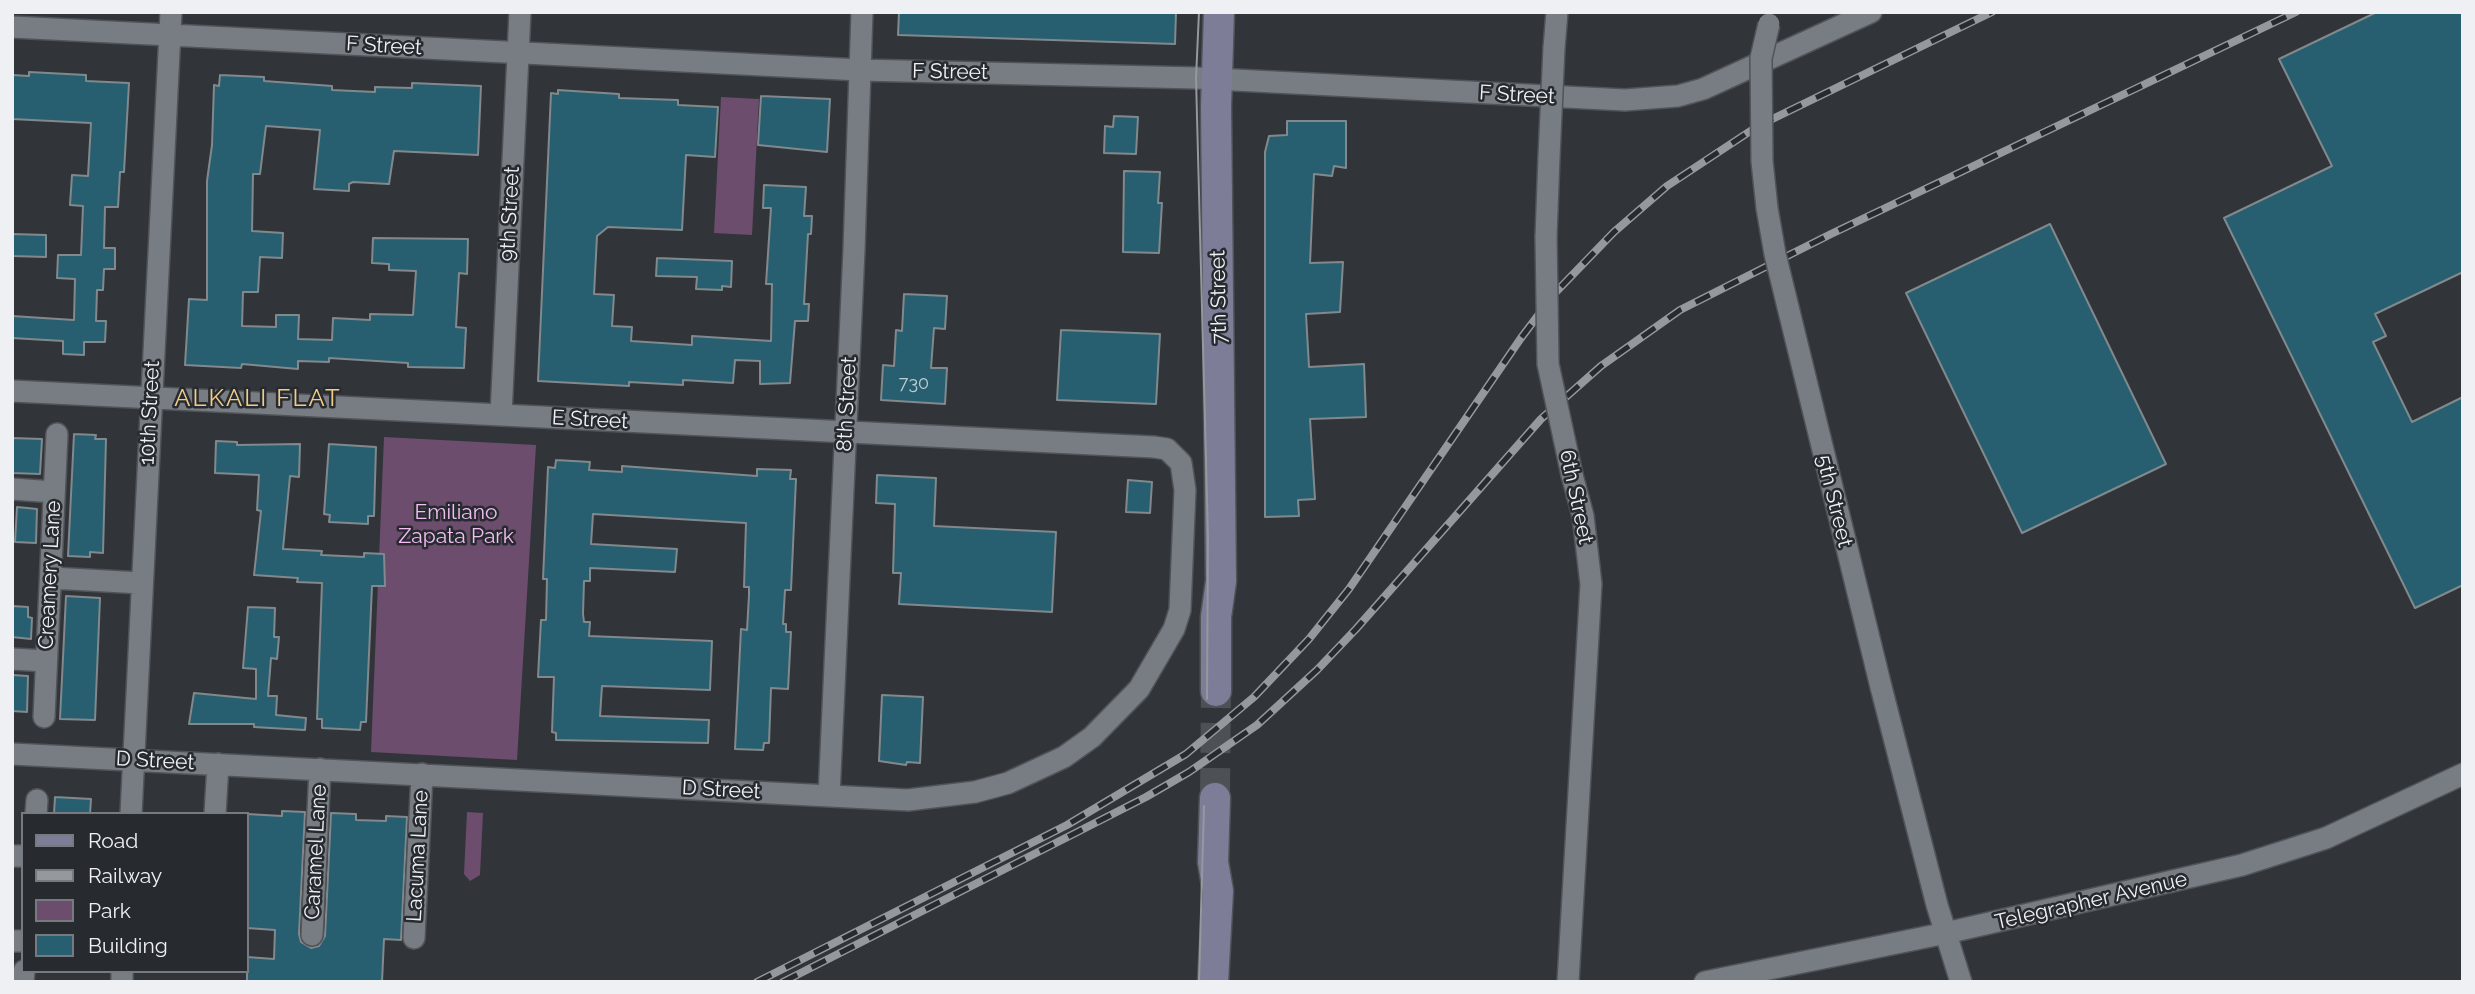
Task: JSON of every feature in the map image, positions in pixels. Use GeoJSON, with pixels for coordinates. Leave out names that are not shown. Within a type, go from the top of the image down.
{"type":"FeatureCollection","features":[{"type":"Feature","properties":{"kind":"main road","name":"7th Street"},"geometry":{"type":"LineString","coordinates":[[1219,12],[1217,79],[1222,581],[1216,617],[1225,684]]}},
{"type":"Feature","properties":{"kind":"main road"},"geometry":{"type":"LineString","coordinates":[[1213,982],[1218,891],[1213,862],[1224,790]]}},
{"type":"Feature","properties":{"kind":"street","name":"10th Street"},"geometry":{"type":"LineString","coordinates":[[131,812],[170,12]]}},
{"type":"Feature","properties":{"kind":"street","name":"9th Street"},"geometry":{"type":"LineString","coordinates":[[501,415],[520,12]]}},
{"type":"Feature","properties":{"kind":"street","name":"8th Street"},"geometry":{"type":"LineString","coordinates":[[829,796],[862,12]]}},
{"type":"Feature","properties":{"kind":"street","name":"6th Street"},"geometry":{"type":"LineString","coordinates":[[1556,12],[1546,237],[1548,364],[1583,516],[1591,584],[1567,982]]}},
{"type":"Feature","properties":{"kind":"street","name":"F Street"},"geometry":{"type":"LineString","coordinates":[[12,27],[860,69],[1217,79],[1650,99],[1703,89],[1871,12]]}},
{"type":"Feature","properties":{"kind":"street","name":"5th Street"},"geometry":{"type":"LineString","coordinates":[[1771,18],[1761,58],[1762,162],[1769,220],[1881,687],[1961,982]]}},
{"type":"Feature","properties":{"kind":"street","name":"E Street"},"geometry":{"type":"LineString","coordinates":[[12,391],[1167,449]]}},
{"type":"Feature","properties":{"kind":"street","name":"Creamery Lane"},"geometry":{"type":"LineString","coordinates":[[44,717],[57,434]]}},
{"type":"Feature","properties":{"kind":"street","name":"D Street"},"geometry":{"type":"LineString","coordinates":[[12,754],[908,800],[942,798],[997,786],[1064,757],[1092,737],[1139,689],[1158,659],[1180,610],[1185,481],[1181,463],[1167,449]]}},
{"type":"Feature","properties":{"kind":"street"},"geometry":{"type":"LineString","coordinates":[[12,489],[54,492]]}},
{"type":"Feature","properties":{"kind":"street"},"geometry":{"type":"LineString","coordinates":[[52,578],[141,583]]}},
{"type":"Feature","properties":{"kind":"street"},"geometry":{"type":"LineString","coordinates":[[12,659],[46,661]]}},
{"type":"Feature","properties":{"kind":"street"},"geometry":{"type":"LineString","coordinates":[[215,812],[218,764]]}},
{"type":"Feature","properties":{"kind":"street","name":"Caramel Lane"},"geometry":{"type":"LineString","coordinates":[[312,935],[320,769]]}},
{"type":"Feature","properties":{"kind":"street","name":"Lacuma Lane"},"geometry":{"type":"LineString","coordinates":[[414,937],[422,774]]}},
{"type":"Feature","properties":{"kind":"street","name":"Telegrapher Avenue"},"geometry":{"type":"LineString","coordinates":[[1705,982],[1946,933],[2199,876],[2284,853],[2339,832],[2463,774]]}},
{"type":"Feature","properties":{"kind":"green space"},"geometry":{"type":"Polygon","coordinates":[[[721,97],[759,99],[752,235],[714,233],[721,97]]]}},
{"type":"Feature","properties":{"kind":"green space","name":"Emiliano Zapata Park"},"geometry":{"type":"Polygon","coordinates":[[[384,437],[536,445],[517,760],[371,752],[384,437]]]}},
{"type":"Feature","properties":{"kind":"green space"},"geometry":{"type":"Polygon","coordinates":[[[467,812],[483,813],[480,875],[470,881],[464,874],[467,812]]]}},
{"type":"Feature","properties":{"kind":"building"},"geometry":{"type":"Polygon","coordinates":[[[899,12],[1176,12],[1175,44],[898,35],[899,12]]]}},
{"type":"Feature","properties":{"kind":"building"},"geometry":{"type":"Polygon","coordinates":[[[2377,12],[2463,12],[2463,272],[2375,314],[2386,336],[2373,342],[2412,422],[2463,397],[2463,585],[2415,608],[2224,218],[2332,166],[2279,59],[2377,12]]]}},
{"type":"Feature","properties":{"kind":"building"},"geometry":{"type":"Polygon","coordinates":[[[29,72],[86,75],[86,81],[129,83],[124,172],[120,172],[118,207],[105,207],[104,248],[115,248],[115,269],[104,269],[103,290],[97,290],[96,321],[106,321],[105,342],[84,342],[84,355],[63,354],[63,341],[12,338],[12,316],[74,320],[75,279],[57,278],[58,255],[81,255],[83,206],[70,205],[72,175],[88,176],[91,123],[12,119],[12,75],[29,76],[29,72]]]}},
{"type":"Feature","properties":{"kind":"building"},"geometry":{"type":"Polygon","coordinates":[[[220,75],[264,77],[264,81],[332,86],[332,90],[375,92],[375,87],[412,88],[412,83],[481,86],[478,155],[394,151],[389,184],[353,182],[349,184],[349,191],[314,189],[320,130],[266,126],[260,174],[253,174],[252,231],[283,233],[282,258],[260,257],[258,292],[243,292],[242,326],[276,327],[276,315],[299,315],[298,339],[332,340],[333,318],[370,320],[370,314],[413,315],[416,271],[389,270],[389,264],[372,263],[373,238],[468,239],[467,274],[459,273],[456,327],[466,328],[464,368],[408,367],[408,363],[329,358],[329,362],[298,361],[298,369],[242,364],[241,368],[185,365],[189,299],[207,300],[207,181],[212,145],[214,85],[219,86],[220,75]]]}},
{"type":"Feature","properties":{"kind":"building"},"geometry":{"type":"Polygon","coordinates":[[[558,90],[619,94],[619,98],[678,100],[678,105],[718,107],[715,157],[686,155],[682,230],[608,227],[597,236],[594,294],[614,295],[612,326],[632,327],[631,341],[692,345],[692,336],[771,341],[772,284],[766,284],[771,208],[763,208],[764,185],[806,187],[804,216],[812,216],[811,234],[808,234],[804,304],[809,304],[808,321],[795,321],[790,383],[760,384],[760,361],[735,360],[733,383],[683,380],[683,385],[629,382],[629,386],[538,381],[551,93],[558,94],[558,90]]]}},
{"type":"Feature","properties":{"kind":"building"},"geometry":{"type":"Polygon","coordinates":[[[761,96],[830,99],[827,152],[758,145],[761,96]]]}},
{"type":"Feature","properties":{"kind":"building"},"geometry":{"type":"Polygon","coordinates":[[[1114,116],[1138,117],[1136,154],[1104,153],[1105,126],[1113,127],[1114,116]]]}},
{"type":"Feature","properties":{"kind":"building"},"geometry":{"type":"Polygon","coordinates":[[[1287,121],[1346,121],[1346,168],[1334,166],[1332,176],[1314,174],[1310,263],[1343,262],[1340,312],[1306,314],[1309,367],[1364,364],[1366,417],[1310,419],[1315,499],[1298,500],[1299,516],[1265,517],[1265,152],[1269,136],[1287,135],[1287,121]]]}},
{"type":"Feature","properties":{"kind":"building"},"geometry":{"type":"Polygon","coordinates":[[[1124,171],[1160,172],[1158,203],[1162,203],[1159,253],[1123,252],[1124,171]]]}},
{"type":"Feature","properties":{"kind":"building"},"geometry":{"type":"Polygon","coordinates":[[[2050,224],[2166,464],[2022,533],[1906,293],[2050,224]]]}},
{"type":"Feature","properties":{"kind":"building"},"geometry":{"type":"Polygon","coordinates":[[[12,234],[46,235],[46,257],[12,256],[12,234]]]}},
{"type":"Feature","properties":{"kind":"building"},"geometry":{"type":"Polygon","coordinates":[[[657,258],[732,261],[731,287],[722,286],[722,290],[696,289],[697,277],[656,276],[657,258]]]}},
{"type":"Feature","properties":{"kind":"building"},"geometry":{"type":"Polygon","coordinates":[[[904,294],[947,296],[945,329],[934,328],[931,368],[947,368],[945,404],[881,400],[883,365],[894,366],[896,330],[902,331],[904,294]]]}},
{"type":"Feature","properties":{"kind":"building"},"geometry":{"type":"Polygon","coordinates":[[[1061,330],[1160,334],[1156,404],[1057,400],[1061,330]]]}},
{"type":"Feature","properties":{"kind":"building"},"geometry":{"type":"Polygon","coordinates":[[[74,434],[96,435],[95,439],[106,439],[103,553],[90,552],[90,557],[68,556],[74,434]]]}},
{"type":"Feature","properties":{"kind":"building"},"geometry":{"type":"Polygon","coordinates":[[[12,438],[42,439],[40,474],[12,473],[12,438]]]}},
{"type":"Feature","properties":{"kind":"building"},"geometry":{"type":"Polygon","coordinates":[[[216,441],[237,442],[237,445],[300,444],[299,477],[290,476],[283,549],[322,551],[321,555],[364,557],[364,553],[384,554],[385,586],[372,586],[366,722],[361,722],[360,730],[322,728],[322,719],[317,719],[322,583],[297,582],[298,578],[254,575],[261,511],[257,510],[259,475],[215,473],[216,441]]]}},
{"type":"Feature","properties":{"kind":"building"},"geometry":{"type":"Polygon","coordinates":[[[329,444],[376,447],[374,516],[368,516],[368,524],[329,522],[330,515],[324,514],[329,444]]]}},
{"type":"Feature","properties":{"kind":"building"},"geometry":{"type":"Polygon","coordinates":[[[556,460],[590,462],[589,470],[622,472],[622,466],[757,476],[757,469],[791,470],[790,479],[796,479],[791,590],[785,590],[783,624],[786,624],[786,632],[791,632],[788,689],[771,688],[769,743],[764,743],[763,750],[735,749],[741,629],[747,630],[749,595],[749,587],[744,587],[746,523],[593,514],[591,544],[677,549],[675,572],[590,568],[590,581],[584,581],[583,614],[584,622],[590,622],[589,636],[712,641],[710,690],[602,686],[600,716],[709,720],[708,743],[556,740],[556,733],[552,732],[554,677],[538,677],[541,620],[546,620],[547,579],[543,579],[548,467],[555,468],[556,460]]]}},
{"type":"Feature","properties":{"kind":"building"},"geometry":{"type":"Polygon","coordinates":[[[877,475],[936,478],[934,526],[1056,532],[1052,612],[899,604],[901,573],[893,573],[895,504],[876,503],[877,475]]]}},
{"type":"Feature","properties":{"kind":"building"},"geometry":{"type":"Polygon","coordinates":[[[1128,480],[1152,482],[1150,513],[1126,512],[1128,480]]]}},
{"type":"Feature","properties":{"kind":"building"},"geometry":{"type":"Polygon","coordinates":[[[17,507],[37,509],[36,543],[15,542],[17,507]]]}},
{"type":"Feature","properties":{"kind":"building"},"geometry":{"type":"Polygon","coordinates":[[[66,596],[100,598],[95,720],[60,719],[66,596]]]}},
{"type":"Feature","properties":{"kind":"building"},"geometry":{"type":"Polygon","coordinates":[[[12,606],[28,607],[28,617],[32,618],[31,639],[12,637],[12,606]]]}},
{"type":"Feature","properties":{"kind":"building"},"geometry":{"type":"Polygon","coordinates":[[[248,607],[275,608],[274,637],[279,637],[277,659],[271,658],[268,696],[277,696],[276,715],[306,718],[305,730],[254,727],[254,724],[189,724],[194,693],[256,699],[256,669],[243,668],[248,607]]]}},
{"type":"Feature","properties":{"kind":"building"},"geometry":{"type":"Polygon","coordinates":[[[12,675],[28,676],[27,712],[12,711],[12,675]]]}},
{"type":"Feature","properties":{"kind":"building"},"geometry":{"type":"Polygon","coordinates":[[[882,695],[923,697],[920,763],[907,762],[906,765],[879,761],[882,695]]]}},
{"type":"Feature","properties":{"kind":"building"},"geometry":{"type":"Polygon","coordinates":[[[55,797],[91,799],[90,812],[54,812],[55,797]]]}},
{"type":"Feature","properties":{"kind":"building"},"geometry":{"type":"Polygon","coordinates":[[[282,811],[305,812],[299,934],[301,942],[311,948],[319,946],[325,936],[331,813],[356,814],[356,820],[386,821],[386,816],[407,817],[401,940],[384,939],[382,982],[247,982],[248,957],[274,959],[275,930],[248,928],[248,814],[282,816],[282,811]]]}},
{"type":"Feature","properties":{"kind":"tunnel"},"geometry":{"type":"LineString","coordinates":[[1215,798],[1216,691]]}},
{"type":"Feature","properties":{"kind":"tram line"},"geometry":{"type":"LineString","coordinates":[[1199,12],[1196,78],[1208,537],[1207,699]]}},
{"type":"Feature","properties":{"kind":"tram line"},"geometry":{"type":"LineString","coordinates":[[1199,982],[1204,806]]}},
{"type":"Feature","properties":{"kind":"railway"},"geometry":{"type":"LineString","coordinates":[[757,982],[1067,825],[1186,754],[1254,697],[1309,639],[1349,589],[1521,338],[1555,293],[1614,232],[1667,186],[1758,126],[1992,12]]}},
{"type":"Feature","properties":{"kind":"railway"},"geometry":{"type":"LineString","coordinates":[[783,982],[1146,797],[1189,772],[1257,725],[1317,670],[1356,629],[1541,419],[1601,366],[1680,310],[1831,234],[2296,12]]}},
{"type":"Feature","properties":{"kind":"district","name":"ALKALI FLAT"},"geometry":{"type":"Point","coordinates":[258,399]}}]}
